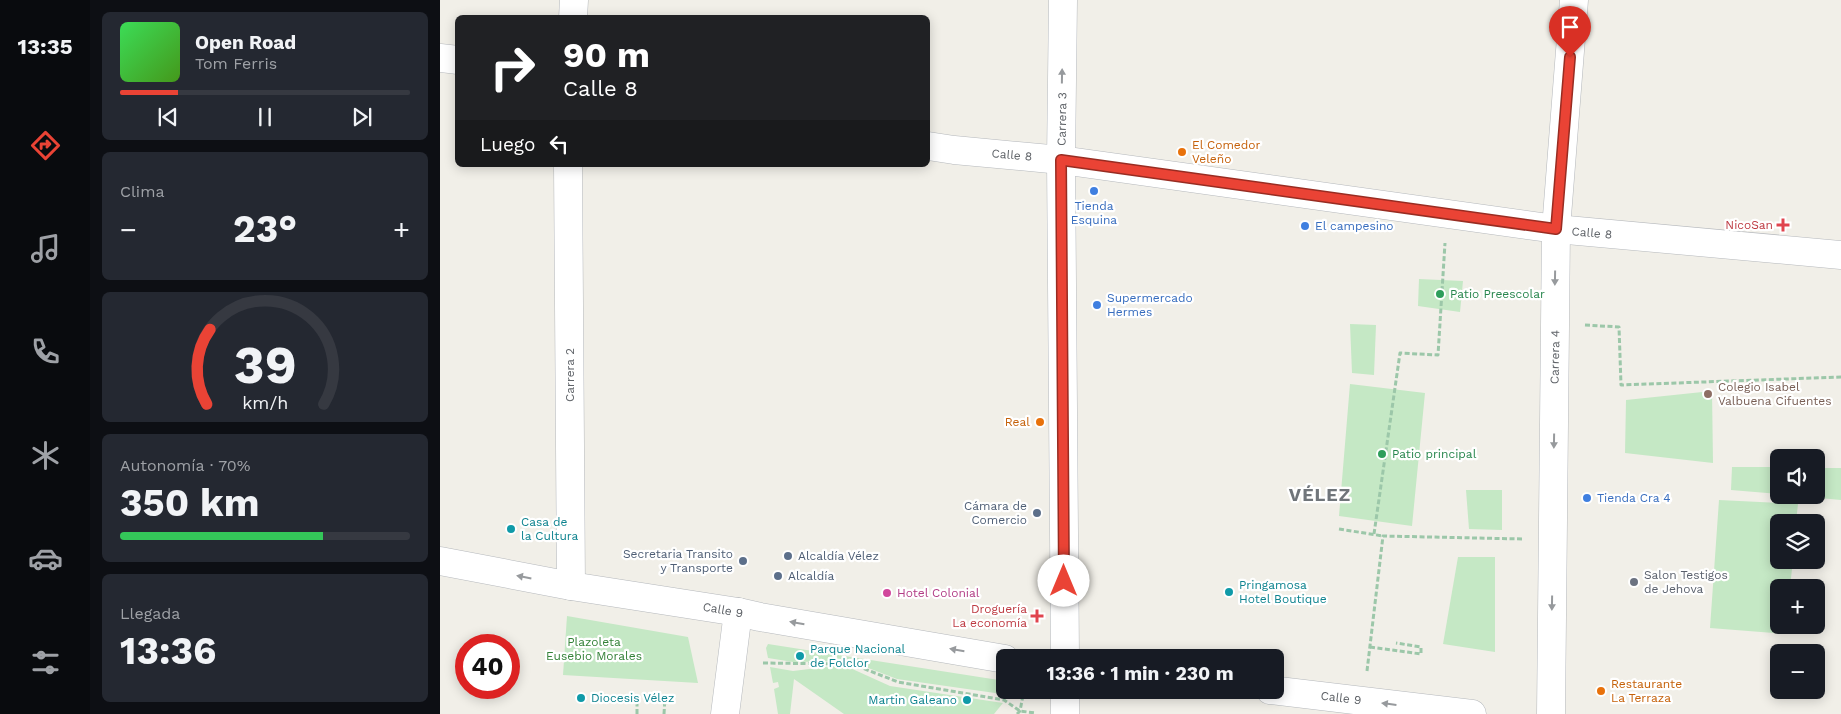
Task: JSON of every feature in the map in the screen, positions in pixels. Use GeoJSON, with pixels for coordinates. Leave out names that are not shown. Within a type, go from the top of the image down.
{"type":"FeatureCollection","features":[{"type":"Feature","properties":{"kind":"street"},"geometry":{"type":"LineString","coordinates":[[573,15],[574,0]]}},
{"type":"Feature","properties":{"kind":"street","name":"Carrera 3"},"geometry":{"type":"LineString","coordinates":[[1063,0],[1061,160],[1065,649]]}},
{"type":"Feature","properties":{"kind":"street","name":"Carrera 4"},"geometry":{"type":"LineString","coordinates":[[1551,714],[1556,229],[1574,0]]}},
{"type":"Feature","properties":{"kind":"street"},"geometry":{"type":"LineString","coordinates":[[440,58],[455,60]]}},
{"type":"Feature","properties":{"kind":"street","name":"Calle 8"},"geometry":{"type":"LineString","coordinates":[[930,146],[1061,160],[1556,229],[1841,255]]}},
{"type":"Feature","properties":{"kind":"street","name":"Carrera 2"},"geometry":{"type":"LineString","coordinates":[[568,167],[572,586]]}},
{"type":"Feature","properties":{"kind":"street","name":"Calle 9"},"geometry":{"type":"LineString","coordinates":[[440,561],[572,586],[738,612],[996,657]]}},
{"type":"Feature","properties":{"kind":"street"},"geometry":{"type":"LineString","coordinates":[[726,714],[738,612]]}},
{"type":"Feature","properties":{"kind":"street","name":"Calle 9"},"geometry":{"type":"LineString","coordinates":[[1284,692],[1472,714]]}},
{"type":"Feature","properties":{"kind":"street"},"geometry":{"type":"LineString","coordinates":[[1065,699],[1065,714]]}},
{"type":"Feature","properties":{"kind":"path"},"geometry":{"type":"LineString","coordinates":[[1374,534],[1400,352],[1438,355],[1445,240]]}},
{"type":"Feature","properties":{"kind":"path"},"geometry":{"type":"LineString","coordinates":[[1585,334],[1585,325],[1619,327],[1621,385],[1841,377]]}},
{"type":"Feature","properties":{"kind":"path"},"geometry":{"type":"LineString","coordinates":[[1339,529],[1383,536],[1529,539]]}},
{"type":"Feature","properties":{"kind":"path"},"geometry":{"type":"LineString","coordinates":[[1367,673],[1383,536]]}},
{"type":"Feature","properties":{"kind":"path"},"geometry":{"type":"LineString","coordinates":[[1370,647],[1421,654],[1421,647],[1396,643]]}},
{"type":"Feature","properties":{"kind":"path"},"geometry":{"type":"LineString","coordinates":[[732,660],[770,664],[850,664],[898,682],[1004,700],[1018,712],[1038,714]]}},
{"type":"Feature","properties":{"kind":"path"},"geometry":{"type":"LineString","coordinates":[[637,696],[637,714]]}},
{"type":"Feature","properties":{"kind":"path"},"geometry":{"type":"LineString","coordinates":[[664,714],[665,698]]}},
{"type":"Feature","properties":{"kind":"path"},"geometry":{"type":"LineString","coordinates":[[1018,712],[1022,699]]}},
{"type":"Feature","properties":{"kind":"green space","name":"Patio Preescolar"},"geometry":{"type":"Polygon","coordinates":[[[1419,279],[1463,281],[1460,312],[1418,306],[1419,279]]]}},
{"type":"Feature","properties":{"kind":"green space"},"geometry":{"type":"Polygon","coordinates":[[[1350,324],[1376,325],[1374,375],[1352,373],[1350,324]]]}},
{"type":"Feature","properties":{"kind":"green space","name":"Patio principal"},"geometry":{"type":"Polygon","coordinates":[[[1350,384],[1425,393],[1412,526],[1339,516],[1350,384]]]}},
{"type":"Feature","properties":{"kind":"green space"},"geometry":{"type":"Polygon","coordinates":[[[1712,391],[1713,463],[1625,453],[1626,400],[1712,391]]]}},
{"type":"Feature","properties":{"kind":"green space"},"geometry":{"type":"Polygon","coordinates":[[[1732,467],[1770,467],[1770,493],[1731,490],[1732,467]]]}},
{"type":"Feature","properties":{"kind":"green space"},"geometry":{"type":"Polygon","coordinates":[[[1825,468],[1841,468],[1841,500],[1825,499],[1825,468]]]}},
{"type":"Feature","properties":{"kind":"green space"},"geometry":{"type":"Polygon","coordinates":[[[1466,490],[1502,490],[1502,530],[1469,529],[1466,490]]]}},
{"type":"Feature","properties":{"kind":"green space"},"geometry":{"type":"Polygon","coordinates":[[[1719,500],[1798,504],[1797,514],[1770,514],[1770,569],[1792,569],[1791,579],[1770,579],[1770,633],[1710,628],[1719,500]]]}},
{"type":"Feature","properties":{"kind":"green space"},"geometry":{"type":"Polygon","coordinates":[[[1458,557],[1495,557],[1495,652],[1443,644],[1458,557]]]}},
{"type":"Feature","properties":{"kind":"green space","name":"Plazoleta Eusebio Morales"},"geometry":{"type":"Polygon","coordinates":[[[567,616],[688,637],[698,683],[563,675],[567,616]]]}},
{"type":"Feature","properties":{"kind":"green space"},"geometry":{"type":"Polygon","coordinates":[[[768,644],[996,680],[996,693],[897,679],[850,661],[793,662],[768,658],[766,648],[768,644]]]}},
{"type":"Feature","properties":{"kind":"green space"},"geometry":{"type":"Polygon","coordinates":[[[834,666],[848,667],[890,686],[1003,703],[994,714],[844,714],[794,679],[790,714],[778,714],[774,689],[779,687],[778,682],[773,683],[770,667],[793,671],[834,666]]]}},
{"type":"Feature","properties":{"kind":"place","name":"El Comedor Veleño"},"geometry":{"type":"Point","coordinates":[1182,152]}},
{"type":"Feature","properties":{"kind":"place","name":"Tienda Esquina"},"geometry":{"type":"Point","coordinates":[1094,191]}},
{"type":"Feature","properties":{"kind":"place","name":"NicoSan"},"geometry":{"type":"Point","coordinates":[1783,225]}},
{"type":"Feature","properties":{"kind":"place","name":"El campesino"},"geometry":{"type":"Point","coordinates":[1305,226]}},
{"type":"Feature","properties":{"kind":"place","name":"Patio Preescolar"},"geometry":{"type":"Point","coordinates":[1440,294]}},
{"type":"Feature","properties":{"kind":"place","name":"Supermercado Hermes"},"geometry":{"type":"Point","coordinates":[1097,305]}},
{"type":"Feature","properties":{"kind":"place","name":"Colegio Isabel Valbuena Cifuentes"},"geometry":{"type":"Point","coordinates":[1708,394]}},
{"type":"Feature","properties":{"kind":"place","name":"Real"},"geometry":{"type":"Point","coordinates":[1040,422]}},
{"type":"Feature","properties":{"kind":"place","name":"Patio principal"},"geometry":{"type":"Point","coordinates":[1382,454]}},
{"type":"Feature","properties":{"kind":"place","name":"Tienda Cra 4"},"geometry":{"type":"Point","coordinates":[1587,498]}},
{"type":"Feature","properties":{"kind":"place","name":"Cámara de Comercio"},"geometry":{"type":"Point","coordinates":[1037,513]}},
{"type":"Feature","properties":{"kind":"place","name":"Casa de la Cultura"},"geometry":{"type":"Point","coordinates":[511,529]}},
{"type":"Feature","properties":{"kind":"place","name":"Alcaldía Vélez"},"geometry":{"type":"Point","coordinates":[788,556]}},
{"type":"Feature","properties":{"kind":"place","name":"Secretaria Transito y Transporte"},"geometry":{"type":"Point","coordinates":[743,561]}},
{"type":"Feature","properties":{"kind":"place","name":"Alcaldía"},"geometry":{"type":"Point","coordinates":[778,576]}},
{"type":"Feature","properties":{"kind":"place","name":"Salon Testigos de Jehova"},"geometry":{"type":"Point","coordinates":[1634,582]}},
{"type":"Feature","properties":{"kind":"place","name":"Pringamosa Hotel Boutique"},"geometry":{"type":"Point","coordinates":[1229,592]}},
{"type":"Feature","properties":{"kind":"place","name":"Hotel Colonial"},"geometry":{"type":"Point","coordinates":[887,593]}},
{"type":"Feature","properties":{"kind":"place","name":"Droguería La economía"},"geometry":{"type":"Point","coordinates":[1037,616]}},
{"type":"Feature","properties":{"kind":"place","name":"Parque Nacional de Folclor"},"geometry":{"type":"Point","coordinates":[800,656]}},
{"type":"Feature","properties":{"kind":"place","name":"Restaurante La Terraza"},"geometry":{"type":"Point","coordinates":[1601,691]}},
{"type":"Feature","properties":{"kind":"place","name":"Diocesis Vélez"},"geometry":{"type":"Point","coordinates":[581,698]}},
{"type":"Feature","properties":{"kind":"place","name":"Martin Galeano"},"geometry":{"type":"Point","coordinates":[967,700]}},
{"type":"Feature","properties":{"kind":"district","name":"VÉLEZ"},"geometry":{"type":"Point","coordinates":[1320,495]}},
{"type":"Feature","properties":{"kind":"route"},"geometry":{"type":"LineString","coordinates":[[1064,581],[1061,160],[1556,229],[1570,57]]}}]}
